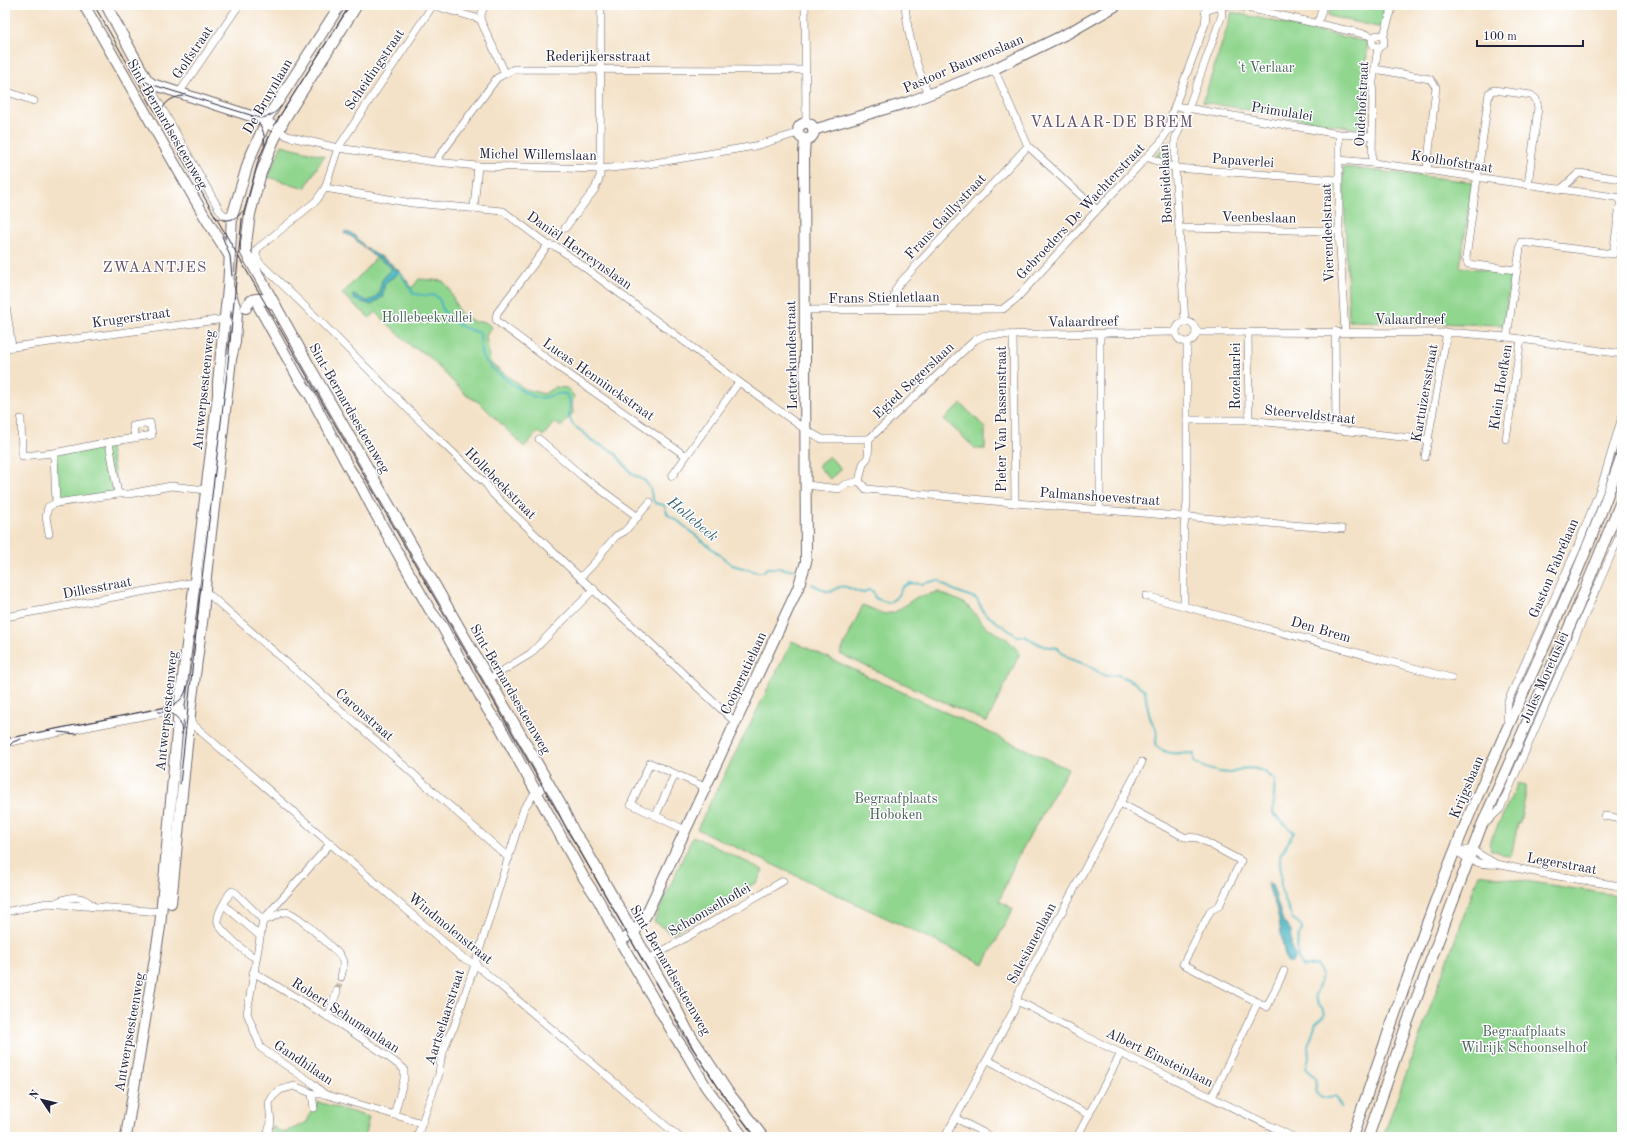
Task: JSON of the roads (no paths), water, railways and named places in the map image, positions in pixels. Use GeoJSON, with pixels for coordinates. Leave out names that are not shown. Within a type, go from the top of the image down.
{"type":"FeatureCollection","features":[{"type":"Feature","properties":{"kind":"main road","name":"Sint-Bernardsesteenweg"},"geometry":{"type":"LineString","coordinates":[[84,5],[205,217],[229,255]]}},
{"type":"Feature","properties":{"kind":"main road","name":"Sint-Bernardsesteenweg"},"geometry":{"type":"LineString","coordinates":[[106,5],[150,82]]}},
{"type":"Feature","properties":{"kind":"main road","name":"De Bruynlaan"},"geometry":{"type":"LineString","coordinates":[[229,255],[232,217],[249,160],[265,121],[340,5]]}},
{"type":"Feature","properties":{"kind":"main road","name":"De Bruynlaan"},"geometry":{"type":"LineString","coordinates":[[246,248],[250,214],[256,191],[264,164],[279,130],[357,5]]}},
{"type":"Feature","properties":{"kind":"main road","name":"Pastoor Bauwenslaan"},"geometry":{"type":"LineString","coordinates":[[809,127],[929,95],[994,69],[1070,32],[1117,5]]}},
{"type":"Feature","properties":{"kind":"main road"},"geometry":{"type":"LineString","coordinates":[[150,82],[265,121],[279,130]]}},
{"type":"Feature","properties":{"kind":"main road"},"geometry":{"type":"LineString","coordinates":[[802,136],[811,137],[809,127]]}},
{"type":"Feature","properties":{"kind":"main road","name":"Letterkundestraat"},"geometry":{"type":"LineString","coordinates":[[802,136],[804,154],[807,485],[805,571]]}},
{"type":"Feature","properties":{"kind":"main road","name":"Sint-Bernardsesteenweg"},"geometry":{"type":"LineString","coordinates":[[246,248],[246,253],[250,263],[266,288],[561,805],[574,832],[582,843],[649,959],[687,1030],[728,1092],[763,1137]]}},
{"type":"Feature","properties":{"kind":"main road","name":"Antwerpsesteenweg"},"geometry":{"type":"LineString","coordinates":[[126,1137],[137,1060],[156,953],[161,912],[179,709],[217,402],[228,288],[229,255]]}},
{"type":"Feature","properties":{"kind":"main road","name":"Antwerpsesteenweg"},"geometry":{"type":"LineString","coordinates":[[171,903],[203,615],[204,590],[230,367],[236,332],[242,310],[228,288]]}},
{"type":"Feature","properties":{"kind":"main road"},"geometry":{"type":"LineString","coordinates":[[266,288],[261,303],[271,302],[276,306]]}},
{"type":"Feature","properties":{"kind":"main road","name":"Sint-Bernardsesteenweg"},"geometry":{"type":"LineString","coordinates":[[261,303],[299,379],[310,395],[350,470],[365,493],[374,513],[427,604],[448,636],[458,657],[498,725],[535,793],[599,901],[620,941],[676,1038],[694,1065],[701,1080],[743,1137]]}},
{"type":"Feature","properties":{"kind":"main road","name":"Krugerstraat"},"geometry":{"type":"LineString","coordinates":[[225,319],[242,310],[261,303]]}},
{"type":"Feature","properties":{"kind":"main road","name":"Krijgsbaan"},"geometry":{"type":"LineString","coordinates":[[1352,1137],[1456,850],[1508,726],[1589,542],[1622,454]]}},
{"type":"Feature","properties":{"kind":"main road","name":"Krijgsbaan"},"geometry":{"type":"LineString","coordinates":[[1368,1137],[1411,1014],[1481,827],[1577,609],[1622,499]]}},
{"type":"Feature","properties":{"kind":"main road","name":"Coöperatielaan"},"geometry":{"type":"LineString","coordinates":[[620,941],[634,933],[646,915],[805,571]]}},
{"type":"Feature","properties":{"kind":"street","name":"Golfstraat"},"geometry":{"type":"LineString","coordinates":[[179,93],[239,5]]}},
{"type":"Feature","properties":{"kind":"street"},"geometry":{"type":"LineString","coordinates":[[434,5],[480,19]]}},
{"type":"Feature","properties":{"kind":"street","name":"Scheidingstraat"},"geometry":{"type":"LineString","coordinates":[[325,188],[338,148],[434,5]]}},
{"type":"Feature","properties":{"kind":"street"},"geometry":{"type":"LineString","coordinates":[[435,162],[497,78],[505,73],[480,19],[484,5]]}},
{"type":"Feature","properties":{"kind":"street"},"geometry":{"type":"LineString","coordinates":[[565,228],[595,189],[600,176],[601,5]]}},
{"type":"Feature","properties":{"kind":"street"},"geometry":{"type":"LineString","coordinates":[[805,5],[805,70],[809,127]]}},
{"type":"Feature","properties":{"kind":"street"},"geometry":{"type":"LineString","coordinates":[[905,5],[908,34],[917,66],[929,95]]}},
{"type":"Feature","properties":{"kind":"street"},"geometry":{"type":"LineString","coordinates":[[1199,5],[1205,11],[1221,5],[1231,5]]}},
{"type":"Feature","properties":{"kind":"street","name":"Bosheidelaan"},"geometry":{"type":"LineString","coordinates":[[1185,322],[1175,168],[1175,139],[1188,109],[1222,15],[1221,5]]}},
{"type":"Feature","properties":{"kind":"street"},"geometry":{"type":"LineString","coordinates":[[1234,5],[1368,35],[1373,38],[1378,35],[1382,38]]}},
{"type":"Feature","properties":{"kind":"street"},"geometry":{"type":"LineString","coordinates":[[1318,24],[1323,5]]}},
{"type":"Feature","properties":{"kind":"street","name":"Oudehofstraat"},"geometry":{"type":"LineString","coordinates":[[1372,163],[1375,69],[1378,47],[1382,44],[1382,38],[1393,5]]}},
{"type":"Feature","properties":{"kind":"street","name":"Gebroeders De Wachterstraat"},"geometry":{"type":"LineString","coordinates":[[1003,309],[1022,293],[1161,142],[1170,126],[1170,119],[1205,24],[1205,11]]}},
{"type":"Feature","properties":{"kind":"street","name":"Oudehofstraat"},"geometry":{"type":"LineString","coordinates":[[1373,38],[1373,44],[1378,47]]}},
{"type":"Feature","properties":{"kind":"street","name":"Rederijkersstraat"},"geometry":{"type":"LineString","coordinates":[[505,73],[514,69],[805,70]]}},
{"type":"Feature","properties":{"kind":"street"},"geometry":{"type":"LineString","coordinates":[[994,69],[1028,146],[1097,210]]}},
{"type":"Feature","properties":{"kind":"street"},"geometry":{"type":"LineString","coordinates":[[1375,69],[1430,79],[1436,88],[1427,170]]}},
{"type":"Feature","properties":{"kind":"street","name":"Sint-Bernardsesteenweg"},"geometry":{"type":"LineString","coordinates":[[150,82],[155,96],[220,211],[232,217]]}},
{"type":"Feature","properties":{"kind":"street"},"geometry":{"type":"LineString","coordinates":[[1516,270],[1468,264],[1466,258],[1489,93],[1494,90],[1499,89],[1531,95],[1536,99],[1538,108],[1528,185]]}},
{"type":"Feature","properties":{"kind":"street"},"geometry":{"type":"LineString","coordinates":[[5,91],[34,101]]}},
{"type":"Feature","properties":{"kind":"street","name":"Primulalei"},"geometry":{"type":"LineString","coordinates":[[1175,106],[1339,134],[1372,136]]}},
{"type":"Feature","properties":{"kind":"street"},"geometry":{"type":"LineString","coordinates":[[1170,126],[1175,139]]}},
{"type":"Feature","properties":{"kind":"street","name":"Michel Willemslaan"},"geometry":{"type":"LineString","coordinates":[[279,130],[288,136],[338,148],[435,162],[478,166],[601,169],[648,164],[755,146],[802,136]]}},
{"type":"Feature","properties":{"kind":"street","name":"Vierendeelstraat"},"geometry":{"type":"LineString","coordinates":[[1339,134],[1339,231],[1345,332]]}},
{"type":"Feature","properties":{"kind":"street","name":"Frans Gaillystraat"},"geometry":{"type":"LineString","coordinates":[[893,309],[895,291],[899,284],[1028,146]]}},
{"type":"Feature","properties":{"kind":"street","name":"Papaverlei"},"geometry":{"type":"LineString","coordinates":[[1148,157],[1175,168],[1338,180]]}},
{"type":"Feature","properties":{"kind":"street","name":"Koolhofstraat"},"geometry":{"type":"LineString","coordinates":[[1339,160],[1427,170],[1622,198]]}},
{"type":"Feature","properties":{"kind":"street"},"geometry":{"type":"LineString","coordinates":[[474,208],[478,166]]}},
{"type":"Feature","properties":{"kind":"street"},"geometry":{"type":"LineString","coordinates":[[1560,190],[1579,173],[1622,179]]}},
{"type":"Feature","properties":{"kind":"street","name":"Daniël Herreynslaan"},"geometry":{"type":"LineString","coordinates":[[325,188],[412,203],[502,211],[548,246],[557,247],[806,430],[822,439],[869,439]]}},
{"type":"Feature","properties":{"kind":"street","name":"Hollebeekstraat"},"geometry":{"type":"LineString","coordinates":[[325,188],[316,201],[257,249],[256,255],[259,262],[328,328],[429,430],[487,485],[493,494],[736,722]]}},
{"type":"Feature","properties":{"kind":"street"},"geometry":{"type":"LineString","coordinates":[[1507,337],[1521,242],[1613,254],[1622,198]]}},
{"type":"Feature","properties":{"kind":"street","name":"Veenbeslaan"},"geometry":{"type":"LineString","coordinates":[[1180,228],[1339,231]]}},
{"type":"Feature","properties":{"kind":"street","name":"Lucas Henninckstraat"},"geometry":{"type":"LineString","coordinates":[[548,246],[497,313],[496,319],[561,369],[686,456]]}},
{"type":"Feature","properties":{"kind":"street"},"geometry":{"type":"LineString","coordinates":[[5,299],[8,348]]}},
{"type":"Feature","properties":{"kind":"street","name":"Frans Stienletlaan"},"geometry":{"type":"LineString","coordinates":[[805,310],[1003,309]]}},
{"type":"Feature","properties":{"kind":"street"},"geometry":{"type":"LineString","coordinates":[[225,319],[233,324],[236,332]]}},
{"type":"Feature","properties":{"kind":"street","name":"Krugerstraat"},"geometry":{"type":"LineString","coordinates":[[8,348],[225,319]]}},
{"type":"Feature","properties":{"kind":"street"},"geometry":{"type":"LineString","coordinates":[[1185,322],[1194,326],[1196,332],[1193,340],[1187,342],[1178,338],[1176,332],[1179,326],[1185,322]]}},
{"type":"Feature","properties":{"kind":"street","name":"Valaardreef"},"geometry":{"type":"LineString","coordinates":[[976,340],[985,335],[1176,332]]}},
{"type":"Feature","properties":{"kind":"street","name":"Valaardreef"},"geometry":{"type":"LineString","coordinates":[[1196,332],[1447,332],[1507,337],[1622,354]]}},
{"type":"Feature","properties":{"kind":"street","name":"Rozelaarlei"},"geometry":{"type":"LineString","coordinates":[[1248,332],[1249,420]]}},
{"type":"Feature","properties":{"kind":"street"},"geometry":{"type":"LineString","coordinates":[[1335,332],[1336,429]]}},
{"type":"Feature","properties":{"kind":"street","name":"Kartuizersstraat"},"geometry":{"type":"LineString","coordinates":[[1425,457],[1447,332]]}},
{"type":"Feature","properties":{"kind":"street"},"geometry":{"type":"LineString","coordinates":[[1100,334],[1100,509]]}},
{"type":"Feature","properties":{"kind":"street","name":"Pieter Van Passenstraat"},"geometry":{"type":"LineString","coordinates":[[1013,335],[1015,503]]}},
{"type":"Feature","properties":{"kind":"street","name":"Klein Hoefken"},"geometry":{"type":"LineString","coordinates":[[1506,440],[1521,339]]}},
{"type":"Feature","properties":{"kind":"street","name":"Egied Segerslaan"},"geometry":{"type":"LineString","coordinates":[[869,439],[976,340]]}},
{"type":"Feature","properties":{"kind":"street"},"geometry":{"type":"LineString","coordinates":[[1184,606],[1185,516],[1188,503],[1187,342]]}},
{"type":"Feature","properties":{"kind":"street"},"geometry":{"type":"LineString","coordinates":[[672,476],[739,382]]}},
{"type":"Feature","properties":{"kind":"street","name":"Gaston Fabrélaan"},"geometry":{"type":"LineString","coordinates":[[1508,726],[1508,701],[1577,548],[1602,484],[1622,417]]}},
{"type":"Feature","properties":{"kind":"street"},"geometry":{"type":"LineString","coordinates":[[21,419],[22,456],[134,438]]}},
{"type":"Feature","properties":{"kind":"street","name":"Steerveldstraat"},"geometry":{"type":"LineString","coordinates":[[1187,420],[1249,420],[1429,440]]}},
{"type":"Feature","properties":{"kind":"street"},"geometry":{"type":"LineString","coordinates":[[539,439],[582,476],[638,517]]}},
{"type":"Feature","properties":{"kind":"street"},"geometry":{"type":"LineString","coordinates":[[807,485],[839,488],[859,481],[863,464],[868,457],[869,439]]}},
{"type":"Feature","properties":{"kind":"street"},"geometry":{"type":"LineString","coordinates":[[109,442],[118,494]]}},
{"type":"Feature","properties":{"kind":"street"},"geometry":{"type":"LineString","coordinates":[[54,452],[56,503]]}},
{"type":"Feature","properties":{"kind":"street","name":"Palmanshoevestraat"},"geometry":{"type":"LineString","coordinates":[[859,481],[866,489],[1015,503],[1342,529]]}},
{"type":"Feature","properties":{"kind":"street"},"geometry":{"type":"LineString","coordinates":[[49,534],[46,517],[48,507],[56,503],[118,494],[129,494],[171,486],[206,490]]}},
{"type":"Feature","properties":{"kind":"street"},"geometry":{"type":"LineString","coordinates":[[581,577],[599,558],[603,550],[625,531],[650,502]]}},
{"type":"Feature","properties":{"kind":"street","name":"Jules Moretuslei"},"geometry":{"type":"LineString","coordinates":[[1481,827],[1500,809],[1622,530]]}},
{"type":"Feature","properties":{"kind":"street","name":"Dillesstraat"},"geometry":{"type":"LineString","coordinates":[[5,617],[195,582]]}},
{"type":"Feature","properties":{"kind":"street"},"geometry":{"type":"LineString","coordinates":[[489,679],[530,654],[594,589]]}},
{"type":"Feature","properties":{"kind":"street","name":"Caronstraat"},"geometry":{"type":"LineString","coordinates":[[204,590],[508,858]]}},
{"type":"Feature","properties":{"kind":"street","name":"Den Brem"},"geometry":{"type":"LineString","coordinates":[[1146,596],[1451,678]]}},
{"type":"Feature","properties":{"kind":"street"},"geometry":{"type":"LineString","coordinates":[[5,743],[179,709]]}},
{"type":"Feature","properties":{"kind":"street","name":"Windmolenstraat"},"geometry":{"type":"LineString","coordinates":[[179,709],[190,722],[461,957],[475,964],[679,1137]]}},
{"type":"Feature","properties":{"kind":"street","name":"Salesianenlaan"},"geometry":{"type":"LineString","coordinates":[[945,1137],[988,1060],[1014,1010],[1019,992],[1142,762]]}},
{"type":"Feature","properties":{"kind":"street"},"geometry":{"type":"LineString","coordinates":[[685,830],[631,804],[650,763],[705,786]]}},
{"type":"Feature","properties":{"kind":"street"},"geometry":{"type":"LineString","coordinates":[[656,816],[675,774]]}},
{"type":"Feature","properties":{"kind":"street"},"geometry":{"type":"LineString","coordinates":[[535,793],[548,784]]}},
{"type":"Feature","properties":{"kind":"street","name":"Aartselaarstraat"},"geometry":{"type":"LineString","coordinates":[[417,1137],[439,1074],[441,1058],[448,1038],[454,1027],[526,804],[535,793]]}},
{"type":"Feature","properties":{"kind":"street"},"geometry":{"type":"LineString","coordinates":[[1120,803],[1184,837],[1198,838],[1241,861],[1219,906],[1211,910],[1183,964],[1268,1006],[1284,971]]}},
{"type":"Feature","properties":{"kind":"street"},"geometry":{"type":"LineString","coordinates":[[1605,816],[1622,819]]}},
{"type":"Feature","properties":{"kind":"street"},"geometry":{"type":"LineString","coordinates":[[262,920],[331,843]]}},
{"type":"Feature","properties":{"kind":"street","name":"Legerstraat"},"geometry":{"type":"LineString","coordinates":[[1456,850],[1496,864],[1545,874],[1614,885],[1622,889]]}},
{"type":"Feature","properties":{"kind":"street","name":"Schoonselhoflei"},"geometry":{"type":"LineString","coordinates":[[649,959],[783,881]]}},
{"type":"Feature","properties":{"kind":"street"},"geometry":{"type":"LineString","coordinates":[[256,958],[247,953],[219,926],[218,918],[232,891],[236,893],[262,920]]}},
{"type":"Feature","properties":{"kind":"street"},"geometry":{"type":"LineString","coordinates":[[5,912],[47,903],[55,904],[62,900],[78,898],[88,900],[94,907],[161,912]]}},
{"type":"Feature","properties":{"kind":"street"},"geometry":{"type":"LineString","coordinates":[[224,904],[260,936]]}},
{"type":"Feature","properties":{"kind":"street"},"geometry":{"type":"LineString","coordinates":[[262,920],[266,920],[277,914],[285,912],[294,915],[340,955],[344,966],[341,977]]}},
{"type":"Feature","properties":{"kind":"street","name":"Gandhilaan"},"geometry":{"type":"LineString","coordinates":[[262,920],[247,1013],[261,1048],[312,1083],[324,1094],[422,1123]]}},
{"type":"Feature","properties":{"kind":"street","name":"Robert Schumanlaan"},"geometry":{"type":"LineString","coordinates":[[253,972],[372,1044],[404,1069],[404,1079],[394,1115]]}},
{"type":"Feature","properties":{"kind":"street"},"geometry":{"type":"LineString","coordinates":[[328,1017],[336,991]]}},
{"type":"Feature","properties":{"kind":"street","name":"Albert Einsteinlaan"},"geometry":{"type":"LineString","coordinates":[[1016,1001],[1293,1137]]}},
{"type":"Feature","properties":{"kind":"street"},"geometry":{"type":"LineString","coordinates":[[1212,1097],[1258,1002]]}},
{"type":"Feature","properties":{"kind":"street"},"geometry":{"type":"LineString","coordinates":[[1077,1137],[1121,1053]]}},
{"type":"Feature","properties":{"kind":"street"},"geometry":{"type":"LineString","coordinates":[[988,1060],[1089,1114]]}},
{"type":"Feature","properties":{"kind":"street"},"geometry":{"type":"LineString","coordinates":[[266,1137],[271,1123],[269,1103],[273,1096],[280,1090],[294,1086],[312,1094],[324,1094]]}},
{"type":"Feature","properties":{"kind":"street"},"geometry":{"type":"LineString","coordinates":[[312,1094],[314,1108]]}},
{"type":"Feature","properties":{"kind":"street"},"geometry":{"type":"LineString","coordinates":[[956,1118],[992,1137]]}},
{"type":"Feature","properties":{"kind":"water"},"geometry":{"type":"Polygon","coordinates":[[[345,231],[353,234],[366,248],[388,262],[398,271],[396,276],[391,278],[386,283],[382,297],[372,305],[355,300],[352,296],[354,295],[367,301],[374,299],[379,293],[382,280],[392,268],[371,254],[354,238],[344,233],[345,231]]]}},
{"type":"Feature","properties":{"kind":"water"},"geometry":{"type":"Polygon","coordinates":[[[1268,883],[1272,884],[1283,921],[1291,930],[1291,947],[1296,957],[1292,963],[1287,962],[1283,948],[1278,914],[1268,883]]]}},
{"type":"Feature","properties":{"kind":"waterway","name":"Hollebeek"},"geometry":{"type":"LineString","coordinates":[[396,273],[400,273],[414,294],[429,296],[434,295],[440,300],[443,310],[450,319],[459,325],[480,333],[482,355],[491,367],[508,381],[525,392],[539,398],[562,393],[566,394],[570,401],[569,416],[573,425],[592,441],[614,452],[632,474],[645,481],[650,488],[655,503],[664,505],[668,515],[678,521],[732,565],[757,572],[763,572],[767,568],[794,569]]}},
{"type":"Feature","properties":{"kind":"waterway","name":"Hollebeek"},"geometry":{"type":"LineString","coordinates":[[812,584],[831,592],[840,587],[847,587],[863,593],[868,590],[873,591],[875,598],[889,603],[897,597],[902,587],[910,583],[921,584],[938,580],[952,589],[977,599],[984,613],[1017,636],[1024,636],[1043,646],[1057,648],[1068,658],[1087,665],[1105,676],[1118,675],[1132,681],[1145,690],[1151,720],[1157,731],[1155,745],[1159,749],[1173,753],[1194,753],[1194,762],[1207,769],[1224,773],[1232,773],[1241,769],[1251,768],[1260,770],[1275,780],[1273,814],[1294,832],[1280,856],[1281,890],[1292,918],[1301,925],[1302,930],[1298,938],[1297,948],[1300,963],[1303,967],[1317,965],[1321,973],[1320,984],[1315,995],[1325,1013],[1316,1023],[1308,1046],[1309,1057],[1306,1068],[1315,1078],[1317,1093],[1321,1098],[1335,1096],[1338,1099],[1341,1108]]}},
{"type":"Feature","properties":{"kind":"tunnel"},"geometry":{"type":"LineString","coordinates":[[337,991],[341,977]]}},
{"type":"Feature","properties":{"kind":"tram line"},"geometry":{"type":"LineString","coordinates":[[94,5],[694,1050],[718,1087],[755,1137]]}},
{"type":"Feature","properties":{"kind":"tram line"},"geometry":{"type":"LineString","coordinates":[[180,784],[200,595],[227,373],[242,219],[259,158],[276,122],[350,5]]}},
{"type":"Feature","properties":{"kind":"tram line"},"geometry":{"type":"LineString","coordinates":[[137,77],[150,84],[260,118],[267,117],[277,111],[281,106]]}},
{"type":"Feature","properties":{"kind":"tram line"},"geometry":{"type":"LineString","coordinates":[[160,120],[160,115],[166,103],[174,98],[183,96]]}},
{"type":"Feature","properties":{"kind":"tram line"},"geometry":{"type":"LineString","coordinates":[[251,116],[258,122],[262,129],[264,145]]}},
{"type":"Feature","properties":{"kind":"tram line"},"geometry":{"type":"LineString","coordinates":[[214,216],[222,220],[230,220],[244,210]]}},
{"type":"Feature","properties":{"kind":"tram line"},"geometry":{"type":"LineString","coordinates":[[222,236],[230,256],[232,276]]}},
{"type":"Feature","properties":{"kind":"tram line"},"geometry":{"type":"LineString","coordinates":[[5,739],[166,707],[180,700],[185,694],[187,686]]}},
{"type":"Feature","properties":{"kind":"tram line"},"geometry":{"type":"LineString","coordinates":[[158,712],[173,714],[180,723],[182,734]]}},
{"type":"Feature","properties":{"kind":"tram line"},"geometry":{"type":"LineString","coordinates":[[58,732],[77,734]]}},
{"type":"Feature","properties":{"kind":"tram line"},"geometry":{"type":"LineString","coordinates":[[8,747],[13,742],[21,739]]}},
{"type":"Feature","properties":{"kind":"district","name":"VALAAR-DE BREM"},"geometry":{"type":"Point","coordinates":[1112,121]}},
{"type":"Feature","properties":{"kind":"district","name":"ZWAANTJES"},"geometry":{"type":"Point","coordinates":[155,267]}},
{"type":"Feature","properties":{"kind":"park label","name":"'t Verlaar"},"geometry":{"type":"Point","coordinates":[1266,67]}},
{"type":"Feature","properties":{"kind":"park label","name":"Hollebeekvallei"},"geometry":{"type":"Point","coordinates":[427,317]}},
{"type":"Feature","properties":{"kind":"park label","name":"Begraafplaats Hoboken"},"geometry":{"type":"Point","coordinates":[896,806]}},
{"type":"Feature","properties":{"kind":"park label","name":"Begraafplaats Wilrijk Schoonselhof"},"geometry":{"type":"Point","coordinates":[1524,1040]}}]}
